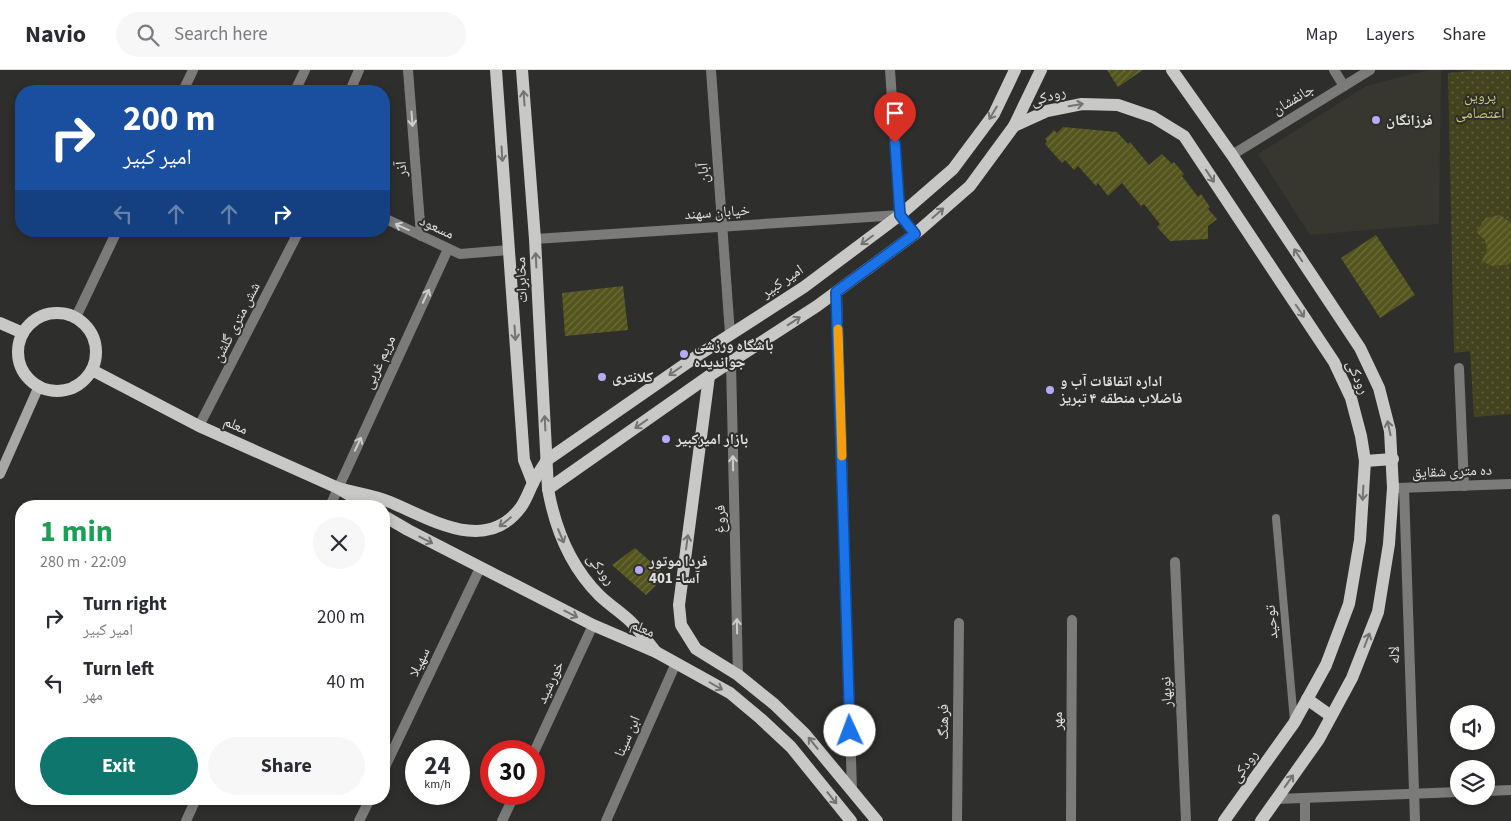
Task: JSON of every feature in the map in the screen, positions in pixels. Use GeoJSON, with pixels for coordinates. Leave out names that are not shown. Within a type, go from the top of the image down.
{"type":"FeatureCollection","features":[{"type":"Feature","properties":{"kind":"main road","name":"مخابرات"},"geometry":{"type":"LineString","coordinates":[[496,70],[524,460],[533,483]]}},
{"type":"Feature","properties":{"kind":"main road","name":"مخابرات"},"geometry":{"type":"LineString","coordinates":[[522,70],[535,239],[548,489]]}},
{"type":"Feature","properties":{"kind":"main road","name":"امیر کبیر"},"geometry":{"type":"LineString","coordinates":[[390,502],[444,526],[465,531],[498,528],[521,507],[547,460],[697,356],[804,287],[900,215],[952,169],[994,114],[1015,70]]}},
{"type":"Feature","properties":{"kind":"main road"},"geometry":{"type":"LineString","coordinates":[[533,483],[548,489],[709,376],[836,292],[915,234],[970,186],[1014,126],[1042,70]]}},
{"type":"Feature","properties":{"kind":"main road","name":"رودکى"},"geometry":{"type":"LineString","coordinates":[[1172,70],[1232,154],[1360,348],[1379,388],[1390,431],[1399,488],[1378,612],[1352,678],[1319,739],[1261,821]]}},
{"type":"Feature","properties":{"kind":"main road","name":"رودکى"},"geometry":{"type":"LineString","coordinates":[[1014,126],[1046,111],[1082,104],[1118,106],[1153,116],[1184,136],[1334,362],[1351,398],[1362,436],[1365,460],[1360,540],[1349,604],[1326,665],[1294,723],[1224,821]]}},
{"type":"Feature","properties":{"kind":"main road"},"geometry":{"type":"LineString","coordinates":[[46,314],[66,314],[76,317],[84,323],[95,340],[95,360],[92,370],[82,381],[69,389],[48,390],[39,386],[28,376],[20,363],[18,353],[23,333],[37,318],[46,314]]}},
{"type":"Feature","properties":{"kind":"main road"},"geometry":{"type":"LineString","coordinates":[[0,323],[23,333]]}},
{"type":"Feature","properties":{"kind":"main road"},"geometry":{"type":"LineString","coordinates":[[697,356],[709,376],[679,605],[681,625],[696,649],[738,674],[774,704],[805,734],[877,821]]}},
{"type":"Feature","properties":{"kind":"main road","name":"معلم"},"geometry":{"type":"LineString","coordinates":[[92,370],[199,426],[338,488],[358,500]]}},
{"type":"Feature","properties":{"kind":"main road"},"geometry":{"type":"LineString","coordinates":[[0,474],[39,386]]}},
{"type":"Feature","properties":{"kind":"main road"},"geometry":{"type":"LineString","coordinates":[[1365,460],[1393,459]]}},
{"type":"Feature","properties":{"kind":"main road","name":"امیر کبیر"},"geometry":{"type":"LineString","coordinates":[[338,488],[383,500]]}},
{"type":"Feature","properties":{"kind":"main road","name":"رودکی"},"geometry":{"type":"LineString","coordinates":[[548,489],[552,513],[561,537],[578,571],[599,595],[632,622],[656,652]]}},
{"type":"Feature","properties":{"kind":"main road","name":"معلم"},"geometry":{"type":"LineString","coordinates":[[390,520],[480,568],[593,625],[656,652],[730,693],[791,747],[851,821]]}},
{"type":"Feature","properties":{"kind":"main road"},"geometry":{"type":"LineString","coordinates":[[1307,699],[1331,716]]}},
{"type":"Feature","properties":{"kind":"street"},"geometry":{"type":"LineString","coordinates":[[186,85],[193,70]]}},
{"type":"Feature","properties":{"kind":"street"},"geometry":{"type":"LineString","coordinates":[[298,85],[305,70]]}},
{"type":"Feature","properties":{"kind":"street"},"geometry":{"type":"LineString","coordinates":[[353,85],[359,70]]}},
{"type":"Feature","properties":{"kind":"street","name":"آذر"},"geometry":{"type":"LineString","coordinates":[[408,70],[421,236]]}},
{"type":"Feature","properties":{"kind":"street","name":"آبان"},"geometry":{"type":"LineString","coordinates":[[711,70],[730,334]]}},
{"type":"Feature","properties":{"kind":"street"},"geometry":{"type":"LineString","coordinates":[[890,70],[900,215],[915,234]]}},
{"type":"Feature","properties":{"kind":"street"},"geometry":{"type":"LineString","coordinates":[[1334,70],[1344,86]]}},
{"type":"Feature","properties":{"kind":"street","name":"جانفشان"},"geometry":{"type":"LineString","coordinates":[[1232,154],[1370,70]]}},
{"type":"Feature","properties":{"kind":"street","name":"خیابان سهند"},"geometry":{"type":"LineString","coordinates":[[535,239],[900,215]]}},
{"type":"Feature","properties":{"kind":"street","name":"مسعود"},"geometry":{"type":"LineString","coordinates":[[390,221],[460,254],[509,250]]}},
{"type":"Feature","properties":{"kind":"street"},"geometry":{"type":"LineString","coordinates":[[76,317],[114,237]]}},
{"type":"Feature","properties":{"kind":"street","name":"شش متری گلشن"},"geometry":{"type":"LineString","coordinates":[[199,426],[296,237]]}},
{"type":"Feature","properties":{"kind":"street","name":"مریم غربی"},"geometry":{"type":"LineString","coordinates":[[333,500],[448,249]]}},
{"type":"Feature","properties":{"kind":"street"},"geometry":{"type":"LineString","coordinates":[[836,292],[852,791]]}},
{"type":"Feature","properties":{"kind":"street","name":"فروغ"},"geometry":{"type":"LineString","coordinates":[[731,362],[738,674]]}},
{"type":"Feature","properties":{"kind":"street"},"geometry":{"type":"LineString","coordinates":[[1459,368],[1464,486]]}},
{"type":"Feature","properties":{"kind":"street"},"geometry":{"type":"LineString","coordinates":[[1511,484],[1511,492]]}},
{"type":"Feature","properties":{"kind":"street","name":"ده متری شقایق"},"geometry":{"type":"LineString","coordinates":[[1399,488],[1511,484]]}},
{"type":"Feature","properties":{"kind":"street","name":"لاله"},"geometry":{"type":"LineString","coordinates":[[1399,488],[1415,821]]}},
{"type":"Feature","properties":{"kind":"street","name":"نوبهار"},"geometry":{"type":"LineString","coordinates":[[1175,562],[1186,821]]}},
{"type":"Feature","properties":{"kind":"street","name":"سهیلا"},"geometry":{"type":"LineString","coordinates":[[390,757],[480,568]]}},
{"type":"Feature","properties":{"kind":"street","name":"مهر"},"geometry":{"type":"LineString","coordinates":[[1071,821],[1072,620]]}},
{"type":"Feature","properties":{"kind":"street","name":"فرهنگ"},"geometry":{"type":"LineString","coordinates":[[957,821],[958,623]]}},
{"type":"Feature","properties":{"kind":"street","name":"خورشید"},"geometry":{"type":"LineString","coordinates":[[540,740],[593,625]]}},
{"type":"Feature","properties":{"kind":"street","name":"ابن سینا"},"geometry":{"type":"LineString","coordinates":[[606,821],[676,663]]}},
{"type":"Feature","properties":{"kind":"street"},"geometry":{"type":"LineString","coordinates":[[1495,791],[1511,790]]}},
{"type":"Feature","properties":{"kind":"street"},"geometry":{"type":"LineString","coordinates":[[1277,799],[1450,792]]}},
{"type":"Feature","properties":{"kind":"street"},"geometry":{"type":"LineString","coordinates":[[1305,798],[1305,821]]}},
{"type":"Feature","properties":{"kind":"street"},"geometry":{"type":"LineString","coordinates":[[186,821],[193,805]]}},
{"type":"Feature","properties":{"kind":"street"},"geometry":{"type":"LineString","coordinates":[[359,821],[367,805]]}},
{"type":"Feature","properties":{"kind":"street"},"geometry":{"type":"LineString","coordinates":[[502,821],[509,805]]}},
{"type":"Feature","properties":{"kind":"lane","name":"توحید"},"geometry":{"type":"LineString","coordinates":[[1276,518],[1294,723]]}},
{"type":"Feature","properties":{"kind":"shaded area","name":"فرزانگان"},"geometry":{"type":"Polygon","coordinates":[[[1428,70],[1441,70],[1439,224],[1310,235],[1258,154],[1366,86],[1428,70]]]}},
{"type":"Feature","properties":{"kind":"green space","name":"پروین اعتصامى"},"geometry":{"type":"Polygon","coordinates":[[[1478,70],[1511,70],[1511,414],[1474,417],[1470,351],[1454,353],[1448,73],[1478,70]]]}},
{"type":"Feature","properties":{"kind":"building"},"geometry":{"type":"Polygon","coordinates":[[[1107,70],[1143,70],[1118,87],[1107,70]]]}},
{"type":"Feature","properties":{"kind":"building"},"geometry":{"type":"Polygon","coordinates":[[[1063,127],[1117,132],[1128,144],[1130,142],[1149,165],[1162,154],[1172,164],[1174,162],[1198,197],[1201,194],[1210,207],[1208,209],[1217,219],[1208,226],[1208,239],[1170,241],[1157,227],[1160,224],[1144,204],[1141,206],[1122,183],[1108,196],[1098,183],[1096,186],[1078,166],[1074,170],[1065,160],[1062,163],[1045,144],[1047,141],[1045,139],[1054,130],[1057,133],[1063,127]]]}},
{"type":"Feature","properties":{"kind":"building"},"geometry":{"type":"Polygon","coordinates":[[[1500,215],[1511,223],[1511,261],[1507,265],[1492,266],[1482,261],[1487,250],[1485,240],[1476,232],[1486,218],[1500,215]]]}},
{"type":"Feature","properties":{"kind":"building"},"geometry":{"type":"Polygon","coordinates":[[[1376,235],[1415,295],[1380,318],[1341,258],[1376,235]]]}},
{"type":"Feature","properties":{"kind":"building"},"geometry":{"type":"Polygon","coordinates":[[[623,286],[628,330],[565,336],[562,293],[623,286]]]}},
{"type":"Feature","properties":{"kind":"building","name":"فردا موتور 401 -آسا"},"geometry":{"type":"Polygon","coordinates":[[[635,548],[666,575],[646,595],[612,565],[635,548]]]}},
{"type":"Feature","properties":{"kind":"slow traffic"},"geometry":{"type":"LineString","coordinates":[[838,329],[842,456]]}},
{"type":"Feature","properties":{"kind":"place","name":"فرزانگان"},"geometry":{"type":"Point","coordinates":[1376,120]}},
{"type":"Feature","properties":{"kind":"place","name":"باشگاه ورزشی جواندیده"},"geometry":{"type":"Point","coordinates":[684,354]}},
{"type":"Feature","properties":{"kind":"place","name":"کلانتری"},"geometry":{"type":"Point","coordinates":[602,377]}},
{"type":"Feature","properties":{"kind":"place","name":"اداره اتفاقات آب و فاضلاب منطقه ۴ تبریز"},"geometry":{"type":"Point","coordinates":[1050,390]}},
{"type":"Feature","properties":{"kind":"place","name":"بازار امیرکبیر"},"geometry":{"type":"Point","coordinates":[666,439]}},
{"type":"Feature","properties":{"kind":"place","name":"فردا موتور 401 -آسا"},"geometry":{"type":"Point","coordinates":[639,570]}},
{"type":"Feature","properties":{"kind":"route"},"geometry":{"type":"LineString","coordinates":[[850,731],[836,292],[915,234],[900,215],[895,143]]}}]}
